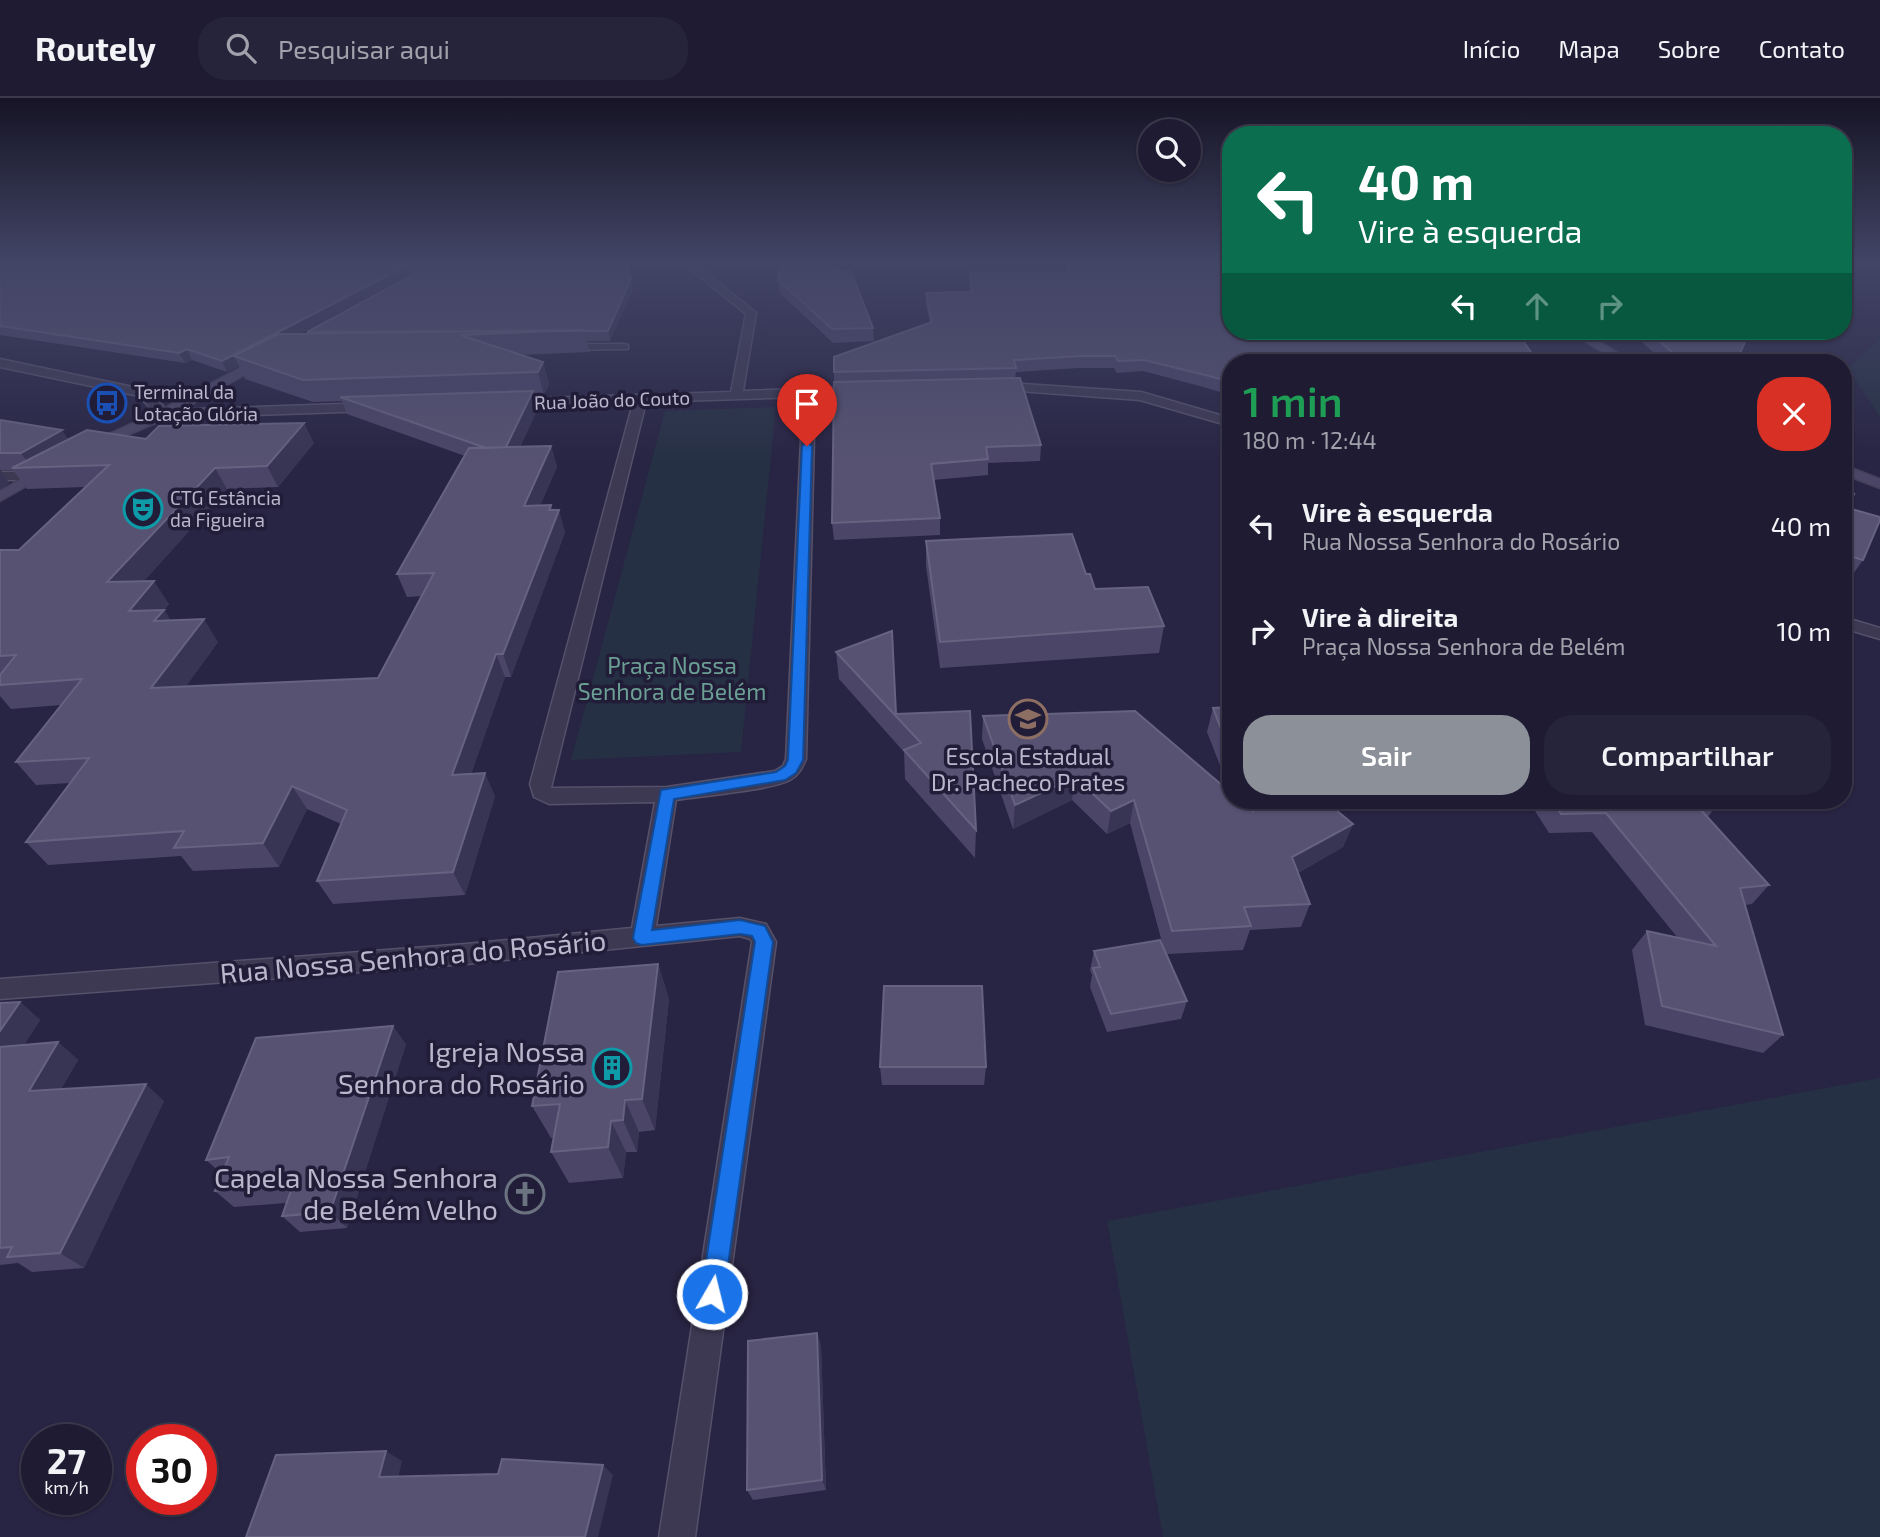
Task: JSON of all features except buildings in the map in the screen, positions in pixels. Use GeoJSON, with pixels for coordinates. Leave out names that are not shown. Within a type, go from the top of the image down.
{"type":"FeatureCollection","features":[{"type":"Feature","properties":{"kind":"main road"},"geometry":{"type":"LineString","coordinates":[[1589,340],[1613,354]]}},
{"type":"Feature","properties":{"kind":"main road"},"geometry":{"type":"LineString","coordinates":[[78,452],[164,414],[274,355]]}},
{"type":"Feature","properties":{"kind":"main road"},"geometry":{"type":"LineString","coordinates":[[0,497],[55,464]]}},
{"type":"Feature","properties":{"kind":"main road"},"geometry":{"type":"LineString","coordinates":[[1852,473],[1880,484]]}},
{"type":"Feature","properties":{"kind":"street"},"geometry":{"type":"LineString","coordinates":[[736,396],[748,329]]}},
{"type":"Feature","properties":{"kind":"street"},"geometry":{"type":"LineString","coordinates":[[543,347],[624,347]]}},
{"type":"Feature","properties":{"kind":"street"},"geometry":{"type":"LineString","coordinates":[[0,363],[143,393],[164,414],[388,407]]}},
{"type":"Feature","properties":{"kind":"street"},"geometry":{"type":"LineString","coordinates":[[987,386],[1141,396],[1222,420]]}},
{"type":"Feature","properties":{"kind":"street","name":"Rua João do Couto"},"geometry":{"type":"LineString","coordinates":[[500,403],[877,391]]}},
{"type":"Feature","properties":{"kind":"street"},"geometry":{"type":"LineString","coordinates":[[640,399],[540,784],[541,792],[549,797],[667,794],[780,777],[791,770],[796,760],[808,394]]}},
{"type":"Feature","properties":{"kind":"street"},"geometry":{"type":"LineString","coordinates":[[0,476],[33,476]]}},
{"type":"Feature","properties":{"kind":"street"},"geometry":{"type":"LineString","coordinates":[[1852,625],[1880,634]]}},
{"type":"Feature","properties":{"kind":"street"},"geometry":{"type":"LineString","coordinates":[[642,938],[667,794]]}},
{"type":"Feature","properties":{"kind":"street","name":"Rua Nossa Senhora do Rosário"},"geometry":{"type":"LineString","coordinates":[[0,989],[466,954],[740,927],[758,931],[764,942],[677,1537]]}},
{"type":"Feature","properties":{"kind":"green space"},"geometry":{"type":"Polygon","coordinates":[[[1880,338],[1880,417],[1852,374],[1852,364],[1880,338]]]}},
{"type":"Feature","properties":{"kind":"green space","name":"Praça Nossa Senhora de Belém"},"geometry":{"type":"Polygon","coordinates":[[[776,407],[741,752],[571,760],[665,411],[776,407]]]}},
{"type":"Feature","properties":{"kind":"green space"},"geometry":{"type":"Polygon","coordinates":[[[1880,1078],[1880,1537],[1163,1537],[1107,1221],[1880,1078]]]}},
{"type":"Feature","properties":{"kind":"place","name":"Terminal da Lotação Glória"},"geometry":{"type":"Point","coordinates":[107,403]}},
{"type":"Feature","properties":{"kind":"place","name":"CTG Estância da Figueira"},"geometry":{"type":"Point","coordinates":[143,509]}},
{"type":"Feature","properties":{"kind":"place","name":"Escola Estadual Dr. Pacheco Prates"},"geometry":{"type":"Point","coordinates":[1028,719]}},
{"type":"Feature","properties":{"kind":"place","name":"Igreja Nossa Senhora do Rosário"},"geometry":{"type":"Point","coordinates":[612,1068]}},
{"type":"Feature","properties":{"kind":"place","name":"Capela Nossa Senhora de Belém Velho"},"geometry":{"type":"Point","coordinates":[525,1194]}},
{"type":"Feature","properties":{"kind":"route"},"geometry":{"type":"LineString","coordinates":[[712,1294],[764,942],[758,931],[740,927],[642,938],[667,794],[780,777],[791,770],[796,760],[807,446]]}}]}
